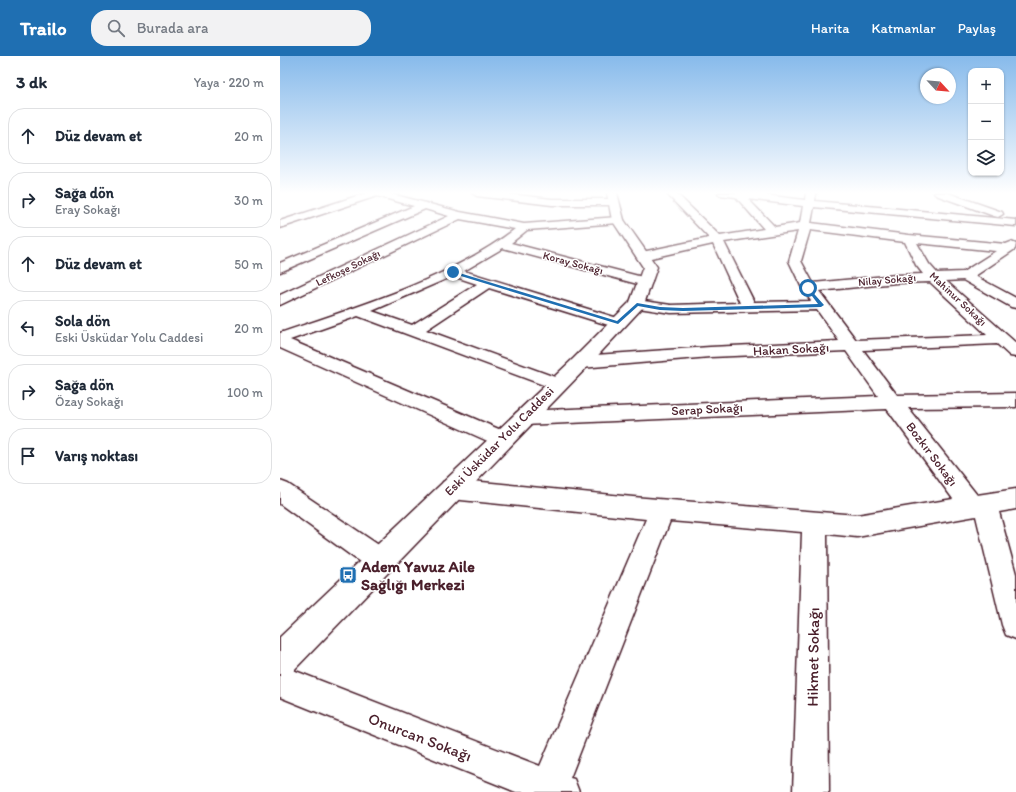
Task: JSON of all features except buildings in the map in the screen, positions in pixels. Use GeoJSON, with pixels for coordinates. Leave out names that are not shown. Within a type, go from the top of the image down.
{"type":"FeatureCollection","features":[{"type":"Feature","properties":{"kind":"street"},"geometry":{"type":"LineString","coordinates":[[280,268],[374,227]]}},
{"type":"Feature","properties":{"kind":"street","name":"Lefkoşe Sokağı"},"geometry":{"type":"LineString","coordinates":[[280,301],[433,227]]}},
{"type":"Feature","properties":{"kind":"street"},"geometry":{"type":"LineString","coordinates":[[280,338],[359,311],[453,272],[512,239],[524,227]]}},
{"type":"Feature","properties":{"kind":"street","name":"Eski Üsküdar Yolu Caddesi"},"geometry":{"type":"LineString","coordinates":[[280,660],[522,418],[581,362],[637,304],[650,267],[623,227]]}},
{"type":"Feature","properties":{"kind":"street"},"geometry":{"type":"LineString","coordinates":[[705,227],[717,240],[749,307]]}},
{"type":"Feature","properties":{"kind":"street"},"geometry":{"type":"LineString","coordinates":[[642,256],[717,240],[794,227]]}},
{"type":"Feature","properties":{"kind":"street","name":"Bozkır Sokağı"},"geometry":{"type":"LineString","coordinates":[[805,227],[795,260],[808,288],[892,402],[978,506]]}},
{"type":"Feature","properties":{"kind":"street"},"geometry":{"type":"LineString","coordinates":[[816,227],[909,239],[1011,246]]}},
{"type":"Feature","properties":{"kind":"street","name":"Mahinur Sokağı"},"geometry":{"type":"LineString","coordinates":[[909,239],[923,265],[932,276],[1016,352]]}},
{"type":"Feature","properties":{"kind":"street","name":"Koray Sokağı"},"geometry":{"type":"LineString","coordinates":[[502,244],[645,282]]}},
{"type":"Feature","properties":{"kind":"street"},"geometry":{"type":"LineString","coordinates":[[1011,246],[966,276],[1014,301]]}},
{"type":"Feature","properties":{"kind":"street"},"geometry":{"type":"LineString","coordinates":[[453,272],[618,323]]}},
{"type":"Feature","properties":{"kind":"street","name":"Nilay Sokağı"},"geometry":{"type":"LineString","coordinates":[[808,288],[932,276],[966,276]]}},
{"type":"Feature","properties":{"kind":"street"},"geometry":{"type":"LineString","coordinates":[[286,283],[306,289]]}},
{"type":"Feature","properties":{"kind":"street"},"geometry":{"type":"LineString","coordinates":[[414,331],[488,283]]}},
{"type":"Feature","properties":{"kind":"street"},"geometry":{"type":"LineString","coordinates":[[637,304],[671,309],[821,305]]}},
{"type":"Feature","properties":{"kind":"street"},"geometry":{"type":"LineString","coordinates":[[359,311],[557,384]]}},
{"type":"Feature","properties":{"kind":"street","name":"Hakan Sokağı"},"geometry":{"type":"LineString","coordinates":[[581,362],[710,352],[1001,339]]}},
{"type":"Feature","properties":{"kind":"street"},"geometry":{"type":"LineString","coordinates":[[280,342],[501,439]]}},
{"type":"Feature","properties":{"kind":"street","name":"Serap Sokağı"},"geometry":{"type":"LineString","coordinates":[[522,418],[846,403],[1016,400]]}},
{"type":"Feature","properties":{"kind":"street"},"geometry":{"type":"LineString","coordinates":[[451,489],[662,510],[857,526],[1016,499]]}},
{"type":"Feature","properties":{"kind":"street"},"geometry":{"type":"LineString","coordinates":[[280,491],[380,561]]}},
{"type":"Feature","properties":{"kind":"street"},"geometry":{"type":"LineString","coordinates":[[978,506],[1016,625]]}},
{"type":"Feature","properties":{"kind":"street"},"geometry":{"type":"LineString","coordinates":[[552,790],[662,510]]}},
{"type":"Feature","properties":{"kind":"street","name":"Hikmet Sokağı"},"geometry":{"type":"LineString","coordinates":[[811,792],[815,522]]}},
{"type":"Feature","properties":{"kind":"street","name":"Onurcan Sokağı"},"geometry":{"type":"LineString","coordinates":[[280,682],[552,790]]}},
{"type":"Feature","properties":{"kind":"place","name":"Adem Yavuz Aile Sağlığı Merkezi"},"geometry":{"type":"Point","coordinates":[348,575]}},
{"type":"Feature","properties":{"kind":"route"},"geometry":{"type":"LineString","coordinates":[[453,272],[618,323],[637,304],[660,309],[683,310],[821,305],[808,288]]}}]}
